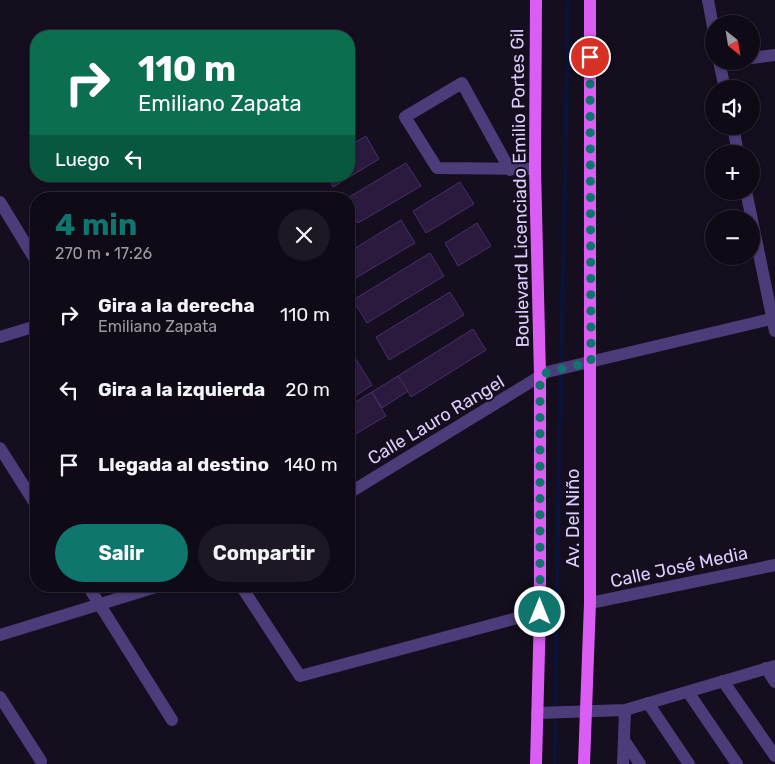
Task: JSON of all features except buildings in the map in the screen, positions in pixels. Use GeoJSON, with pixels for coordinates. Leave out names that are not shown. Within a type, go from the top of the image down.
{"type":"FeatureCollection","features":[{"type":"Feature","properties":{"kind":"main road","name":"Boulevard Licenciado Emilio Portes Gil"},"geometry":{"type":"LineString","coordinates":[[536,0],[535,169],[544,374]]}},
{"type":"Feature","properties":{"kind":"main road"},"geometry":{"type":"LineString","coordinates":[[590,0],[591,362]]}},
{"type":"Feature","properties":{"kind":"main road","name":"Av. Del Niño"},"geometry":{"type":"LineString","coordinates":[[584,764],[590,603],[591,362]]}},
{"type":"Feature","properties":{"kind":"main road","name":"Av. Del Niño"},"geometry":{"type":"LineString","coordinates":[[536,764],[541,713],[540,612],[544,374]]}},
{"type":"Feature","properties":{"kind":"street"},"geometry":{"type":"LineString","coordinates":[[708,0],[711,15]]}},
{"type":"Feature","properties":{"kind":"street"},"geometry":{"type":"LineString","coordinates":[[760,57],[775,55]]}},
{"type":"Feature","properties":{"kind":"street"},"geometry":{"type":"LineString","coordinates":[[510,170],[462,83],[404,117],[437,168],[510,170],[535,169]]}},
{"type":"Feature","properties":{"kind":"street"},"geometry":{"type":"LineString","coordinates":[[748,200],[774,318],[775,331]]}},
{"type":"Feature","properties":{"kind":"street"},"geometry":{"type":"LineString","coordinates":[[0,202],[30,251]]}},
{"type":"Feature","properties":{"kind":"street","name":"Calle Lauro Rangel"},"geometry":{"type":"LineString","coordinates":[[355,489],[544,374],[774,318]]}},
{"type":"Feature","properties":{"kind":"street"},"geometry":{"type":"LineString","coordinates":[[0,337],[30,328]]}},
{"type":"Feature","properties":{"kind":"street"},"geometry":{"type":"LineString","coordinates":[[0,448],[30,496]]}},
{"type":"Feature","properties":{"kind":"street","name":"Calle José Media"},"geometry":{"type":"LineString","coordinates":[[590,603],[775,565]]}},
{"type":"Feature","properties":{"kind":"street"},"geometry":{"type":"LineString","coordinates":[[92,592],[172,720]]}},
{"type":"Feature","properties":{"kind":"street"},"geometry":{"type":"LineString","coordinates":[[0,635],[139,592]]}},
{"type":"Feature","properties":{"kind":"street"},"geometry":{"type":"LineString","coordinates":[[245,592],[300,676],[540,612]]}},
{"type":"Feature","properties":{"kind":"street"},"geometry":{"type":"LineString","coordinates":[[541,713],[625,710],[770,667],[775,682]]}},
{"type":"Feature","properties":{"kind":"street"},"geometry":{"type":"LineString","coordinates":[[723,681],[775,756]]}},
{"type":"Feature","properties":{"kind":"street"},"geometry":{"type":"LineString","coordinates":[[688,692],[736,764]]}},
{"type":"Feature","properties":{"kind":"street"},"geometry":{"type":"LineString","coordinates":[[0,697],[41,761]]}},
{"type":"Feature","properties":{"kind":"street"},"geometry":{"type":"LineString","coordinates":[[648,703],[689,764]]}},
{"type":"Feature","properties":{"kind":"street"},"geometry":{"type":"LineString","coordinates":[[623,764],[625,710]]}},
{"type":"Feature","properties":{"kind":"street"},"geometry":{"type":"LineString","coordinates":[[624,740],[640,764]]}},
{"type":"Feature","properties":{"kind":"waterway"},"geometry":{"type":"LineString","coordinates":[[555,764],[568,0]]}},
{"type":"Feature","properties":{"kind":"route"},"geometry":{"type":"LineString","coordinates":[[540,612],[540,376],[548,372],[591,362],[590,57]]}}]}
